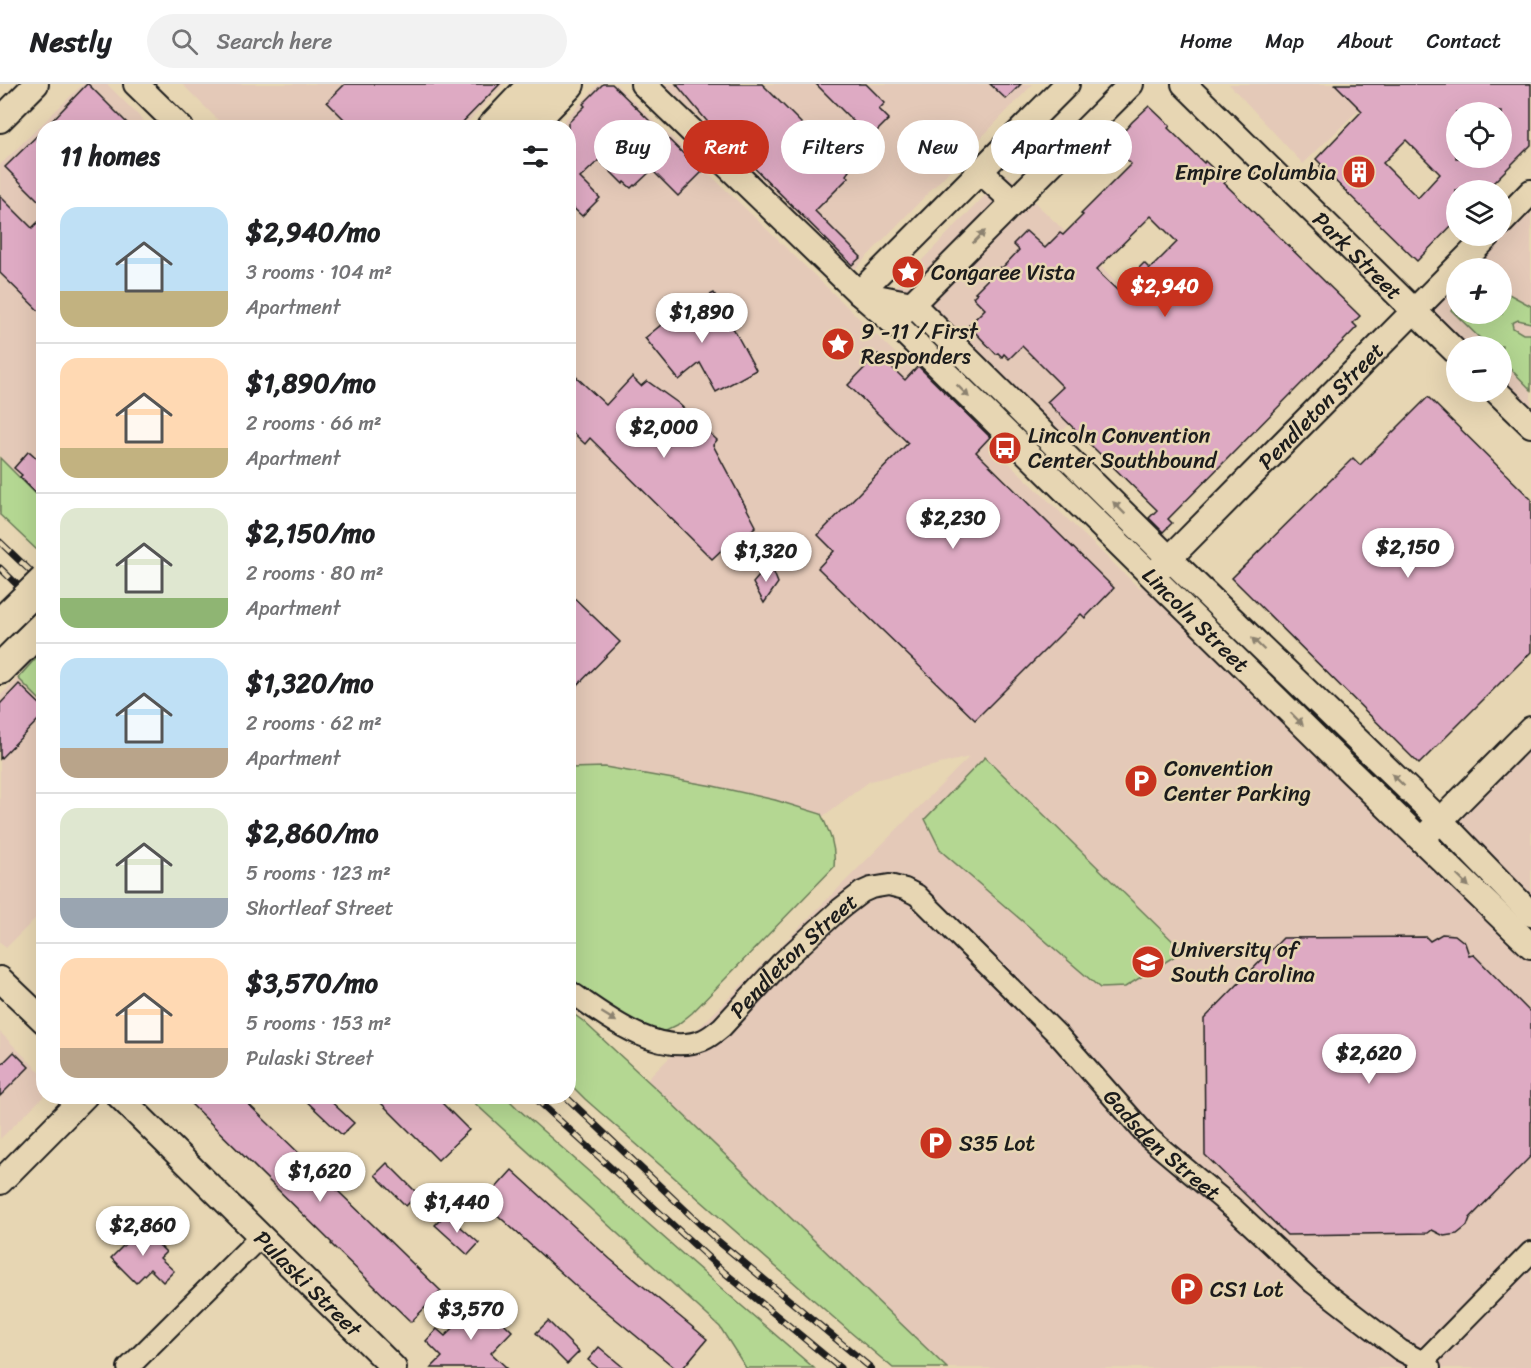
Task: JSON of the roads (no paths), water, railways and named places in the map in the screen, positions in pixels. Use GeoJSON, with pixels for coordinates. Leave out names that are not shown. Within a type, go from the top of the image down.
{"type":"FeatureCollection","features":[{"type":"Feature","properties":{"kind":"main road"},"geometry":{"type":"LineString","coordinates":[[500,120],[534,84]]}},
{"type":"Feature","properties":{"kind":"main road"},"geometry":{"type":"LineString","coordinates":[[534,120],[569,84]]}},
{"type":"Feature","properties":{"kind":"main road"},"geometry":{"type":"LineString","coordinates":[[0,624],[36,589]]}},
{"type":"Feature","properties":{"kind":"main road"},"geometry":{"type":"LineString","coordinates":[[6,663],[36,633]]}},
{"type":"Feature","properties":{"kind":"street"},"geometry":{"type":"LineString","coordinates":[[0,120],[36,84]]}},
{"type":"Feature","properties":{"kind":"street"},"geometry":{"type":"LineString","coordinates":[[136,84],[173,120]]}},
{"type":"Feature","properties":{"kind":"street","name":"Lincoln Street"},"geometry":{"type":"LineString","coordinates":[[643,84],[859,293],[894,323],[1531,946]]}},
{"type":"Feature","properties":{"kind":"street"},"geometry":{"type":"LineString","coordinates":[[859,293],[1067,84]]}},
{"type":"Feature","properties":{"kind":"street"},"geometry":{"type":"LineString","coordinates":[[894,323],[1131,84]]}},
{"type":"Feature","properties":{"kind":"street","name":"Park Street"},"geometry":{"type":"LineString","coordinates":[[1185,84],[1446,342]]}},
{"type":"Feature","properties":{"kind":"street"},"geometry":{"type":"LineString","coordinates":[[980,171],[1014,202]]}},
{"type":"Feature","properties":{"kind":"street"},"geometry":{"type":"LineString","coordinates":[[1512,212],[1531,192]]}},
{"type":"Feature","properties":{"kind":"street","name":"Pendleton Street"},"geometry":{"type":"LineString","coordinates":[[1152,576],[1478,246]]}},
{"type":"Feature","properties":{"kind":"street"},"geometry":{"type":"LineString","coordinates":[[859,293],[912,304]]}},
{"type":"Feature","properties":{"kind":"street","name":"Lincoln Street"},"geometry":{"type":"LineString","coordinates":[[912,304],[1169,558],[1440,820],[1531,914]]}},
{"type":"Feature","properties":{"kind":"street"},"geometry":{"type":"LineString","coordinates":[[1507,402],[1531,425]]}},
{"type":"Feature","properties":{"kind":"street"},"geometry":{"type":"LineString","coordinates":[[1421,840],[1531,729]]}},
{"type":"Feature","properties":{"kind":"street","name":"Pendleton Street"},"geometry":{"type":"LineString","coordinates":[[576,995],[628,1028],[652,1040],[667,1044],[704,1040],[722,1027],[781,963],[862,892],[889,885],[905,889],[916,895]]}},
{"type":"Feature","properties":{"kind":"street","name":"Gadsden Street"},"geometry":{"type":"LineString","coordinates":[[916,895],[1076,1053],[1149,1138],[1235,1210],[1312,1282],[1423,1366]]}},
{"type":"Feature","properties":{"kind":"street"},"geometry":{"type":"LineString","coordinates":[[0,979],[36,1013]]}},
{"type":"Feature","properties":{"kind":"street"},"geometry":{"type":"LineString","coordinates":[[0,1182],[77,1104]]}},
{"type":"Feature","properties":{"kind":"street","name":"Pulaski Street"},"geometry":{"type":"LineString","coordinates":[[128,1104],[261,1236],[384,1365]]}},
{"type":"Feature","properties":{"kind":"street"},"geometry":{"type":"LineString","coordinates":[[128,1368],[261,1236]]}},
{"type":"Feature","properties":{"kind":"street"},"geometry":{"type":"LineString","coordinates":[[1423,1366],[1531,1252]]}},
{"type":"Feature","properties":{"kind":"railway"},"geometry":{"type":"LineString","coordinates":[[0,542],[36,576]]}},
{"type":"Feature","properties":{"kind":"railway"},"geometry":{"type":"LineString","coordinates":[[0,568],[36,603]]}},
{"type":"Feature","properties":{"kind":"railway"},"geometry":{"type":"LineString","coordinates":[[542,1104],[725,1273],[840,1368]]}},
{"type":"Feature","properties":{"kind":"railway"},"geometry":{"type":"LineString","coordinates":[[573,1104],[718,1241],[871,1368]]}},
{"type":"Feature","properties":{"kind":"place","name":"Empire Columbia"},"geometry":{"type":"Point","coordinates":[1359,172]}},
{"type":"Feature","properties":{"kind":"place","name":"Congaree Vista"},"geometry":{"type":"Point","coordinates":[908,272]}},
{"type":"Feature","properties":{"kind":"place","name":"9 -11 / First Responders"},"geometry":{"type":"Point","coordinates":[838,344]}},
{"type":"Feature","properties":{"kind":"place","name":"Lincoln Convention Center Southbound"},"geometry":{"type":"Point","coordinates":[1005,448]}},
{"type":"Feature","properties":{"kind":"place","name":"Convention Center Parking"},"geometry":{"type":"Point","coordinates":[1141,781]}},
{"type":"Feature","properties":{"kind":"place","name":"University of South Carolina"},"geometry":{"type":"Point","coordinates":[1148,962]}},
{"type":"Feature","properties":{"kind":"place","name":"S35 Lot"},"geometry":{"type":"Point","coordinates":[936,1143]}},
{"type":"Feature","properties":{"kind":"place","name":"CS1 Lot"},"geometry":{"type":"Point","coordinates":[1187,1289]}}]}
